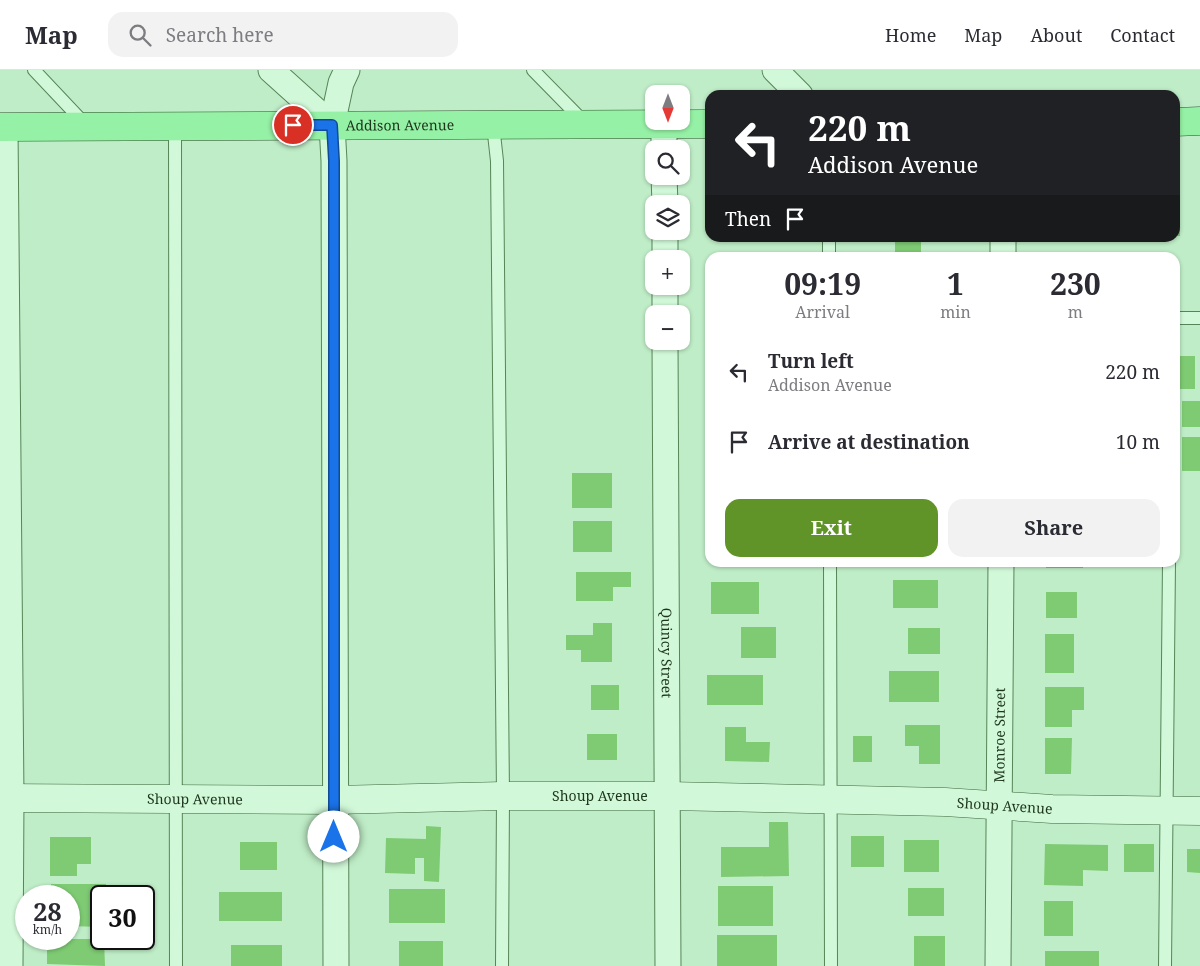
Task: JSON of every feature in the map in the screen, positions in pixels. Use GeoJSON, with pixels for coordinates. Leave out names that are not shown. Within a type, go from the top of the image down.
{"type":"FeatureCollection","features":[{"type":"Feature","properties":{"kind":"main road"},"geometry":{"type":"LineString","coordinates":[[1180,122],[1200,122]]}},
{"type":"Feature","properties":{"kind":"main road","name":"Addison Avenue"},"geometry":{"type":"LineString","coordinates":[[3,127],[585,124],[664,136],[705,125]]}},
{"type":"Feature","properties":{"kind":"street"},"geometry":{"type":"LineString","coordinates":[[271,70],[332,125]]}},
{"type":"Feature","properties":{"kind":"street"},"geometry":{"type":"LineString","coordinates":[[336,966],[334,800],[334,161],[332,125],[341,83],[347,70]]}},
{"type":"Feature","properties":{"kind":"street"},"geometry":{"type":"LineString","coordinates":[[775,70],[795,90]]}},
{"type":"Feature","properties":{"kind":"street"},"geometry":{"type":"LineString","coordinates":[[3,127],[5,798],[10,966]]}},
{"type":"Feature","properties":{"kind":"street","name":"Quincy Street"},"geometry":{"type":"LineString","coordinates":[[666,350],[668,966]]}},
{"type":"Feature","properties":{"kind":"street","name":"Monroe Street"},"geometry":{"type":"LineString","coordinates":[[998,966],[1001,567]]}},
{"type":"Feature","properties":{"kind":"street","name":"Shoup Avenue"},"geometry":{"type":"LineString","coordinates":[[5,798],[334,800],[504,796],[668,796],[831,799],[1052,809],[1200,811]]}},
{"type":"Feature","properties":{"kind":"lane"},"geometry":{"type":"LineString","coordinates":[[34,70],[86,126]]}},
{"type":"Feature","properties":{"kind":"lane"},"geometry":{"type":"LineString","coordinates":[[533,70],[585,124]]}},
{"type":"Feature","properties":{"kind":"lane"},"geometry":{"type":"LineString","coordinates":[[493,124],[497,161],[504,796],[502,966]]}},
{"type":"Feature","properties":{"kind":"lane"},"geometry":{"type":"LineString","coordinates":[[175,126],[176,966]]}},
{"type":"Feature","properties":{"kind":"lane"},"geometry":{"type":"LineString","coordinates":[[1180,318],[1200,318]]}},
{"type":"Feature","properties":{"kind":"lane"},"geometry":{"type":"LineString","coordinates":[[830,567],[831,966]]}},
{"type":"Feature","properties":{"kind":"lane"},"geometry":{"type":"LineString","coordinates":[[1165,966],[1169,567]]}},
{"type":"Feature","properties":{"kind":"building"},"geometry":{"type":"Polygon","coordinates":[[[895,242],[921,242],[921,252],[895,252],[895,242]]]}},
{"type":"Feature","properties":{"kind":"building"},"geometry":{"type":"Polygon","coordinates":[[[1180,356],[1195,356],[1195,389],[1180,389],[1180,356]]]}},
{"type":"Feature","properties":{"kind":"building"},"geometry":{"type":"Polygon","coordinates":[[[1182,401],[1200,401],[1200,427],[1182,427],[1182,401]]]}},
{"type":"Feature","properties":{"kind":"building"},"geometry":{"type":"Polygon","coordinates":[[[1182,437],[1200,437],[1200,471],[1182,471],[1182,437]]]}},
{"type":"Feature","properties":{"kind":"building"},"geometry":{"type":"Polygon","coordinates":[[[572,473],[612,473],[612,508],[572,508],[572,473]]]}},
{"type":"Feature","properties":{"kind":"building"},"geometry":{"type":"Polygon","coordinates":[[[573,521],[612,521],[612,552],[573,552],[573,521]]]}},
{"type":"Feature","properties":{"kind":"building"},"geometry":{"type":"Polygon","coordinates":[[[1046,567],[1083,567],[1083,568],[1046,567]]]}},
{"type":"Feature","properties":{"kind":"building"},"geometry":{"type":"Polygon","coordinates":[[[576,572],[631,572],[631,587],[613,587],[613,601],[576,601],[576,572]]]}},
{"type":"Feature","properties":{"kind":"building"},"geometry":{"type":"Polygon","coordinates":[[[893,580],[938,580],[938,608],[893,608],[893,580]]]}},
{"type":"Feature","properties":{"kind":"building"},"geometry":{"type":"Polygon","coordinates":[[[711,582],[759,582],[759,614],[711,614],[711,582]]]}},
{"type":"Feature","properties":{"kind":"building"},"geometry":{"type":"Polygon","coordinates":[[[1046,592],[1077,592],[1077,618],[1046,618],[1046,592]]]}},
{"type":"Feature","properties":{"kind":"building"},"geometry":{"type":"Polygon","coordinates":[[[593,623],[612,623],[612,662],[581,662],[581,650],[566,650],[566,635],[593,635],[593,623]]]}},
{"type":"Feature","properties":{"kind":"building"},"geometry":{"type":"Polygon","coordinates":[[[741,627],[776,627],[776,658],[741,658],[741,627]]]}},
{"type":"Feature","properties":{"kind":"building"},"geometry":{"type":"Polygon","coordinates":[[[908,628],[940,628],[940,654],[908,654],[908,628]]]}},
{"type":"Feature","properties":{"kind":"building"},"geometry":{"type":"Polygon","coordinates":[[[1045,634],[1074,634],[1074,673],[1045,673],[1045,634]]]}},
{"type":"Feature","properties":{"kind":"building"},"geometry":{"type":"Polygon","coordinates":[[[889,671],[939,671],[939,702],[889,702],[889,671]]]}},
{"type":"Feature","properties":{"kind":"building"},"geometry":{"type":"Polygon","coordinates":[[[707,675],[763,675],[763,705],[707,705],[707,675]]]}},
{"type":"Feature","properties":{"kind":"building"},"geometry":{"type":"Polygon","coordinates":[[[591,685],[619,685],[619,710],[591,710],[591,685]]]}},
{"type":"Feature","properties":{"kind":"building"},"geometry":{"type":"Polygon","coordinates":[[[1045,687],[1084,687],[1084,710],[1072,710],[1072,727],[1045,727],[1045,687]]]}},
{"type":"Feature","properties":{"kind":"building"},"geometry":{"type":"Polygon","coordinates":[[[905,725],[940,725],[940,764],[919,764],[919,746],[905,746],[905,725]]]}},
{"type":"Feature","properties":{"kind":"building"},"geometry":{"type":"Polygon","coordinates":[[[725,727],[746,727],[746,742],[770,742],[769,762],[725,761],[725,727]]]}},
{"type":"Feature","properties":{"kind":"building"},"geometry":{"type":"Polygon","coordinates":[[[587,734],[617,734],[617,760],[587,760],[587,734]]]}},
{"type":"Feature","properties":{"kind":"building"},"geometry":{"type":"Polygon","coordinates":[[[853,736],[872,736],[872,762],[853,762],[853,736]]]}},
{"type":"Feature","properties":{"kind":"building"},"geometry":{"type":"Polygon","coordinates":[[[1045,738],[1072,738],[1071,774],[1045,774],[1045,738]]]}},
{"type":"Feature","properties":{"kind":"building"},"geometry":{"type":"Polygon","coordinates":[[[769,822],[788,822],[789,876],[721,877],[721,847],[769,847],[769,822]]]}},
{"type":"Feature","properties":{"kind":"building"},"geometry":{"type":"Polygon","coordinates":[[[426,826],[441,827],[439,882],[424,881],[424,858],[415,858],[415,874],[385,873],[386,838],[426,839],[426,826]]]}},
{"type":"Feature","properties":{"kind":"building"},"geometry":{"type":"Polygon","coordinates":[[[851,836],[884,836],[884,867],[851,867],[851,836]]]}},
{"type":"Feature","properties":{"kind":"building"},"geometry":{"type":"Polygon","coordinates":[[[50,837],[91,837],[91,864],[77,864],[77,876],[50,876],[50,837]]]}},
{"type":"Feature","properties":{"kind":"building"},"geometry":{"type":"Polygon","coordinates":[[[904,840],[939,840],[939,872],[904,872],[904,840]]]}},
{"type":"Feature","properties":{"kind":"building"},"geometry":{"type":"Polygon","coordinates":[[[240,842],[277,842],[277,870],[240,870],[240,842]]]}},
{"type":"Feature","properties":{"kind":"building"},"geometry":{"type":"Polygon","coordinates":[[[1045,844],[1108,845],[1108,871],[1083,870],[1083,886],[1044,885],[1045,844]]]}},
{"type":"Feature","properties":{"kind":"building"},"geometry":{"type":"Polygon","coordinates":[[[1124,844],[1154,844],[1154,872],[1124,872],[1124,844]]]}},
{"type":"Feature","properties":{"kind":"building"},"geometry":{"type":"Polygon","coordinates":[[[1187,849],[1200,849],[1200,873],[1187,872],[1187,849]]]}},
{"type":"Feature","properties":{"kind":"building"},"geometry":{"type":"Polygon","coordinates":[[[106,884],[90,885],[90,927],[80,926],[80,885],[51,885],[106,884]]]}},
{"type":"Feature","properties":{"kind":"building"},"geometry":{"type":"Polygon","coordinates":[[[718,886],[773,886],[773,926],[718,926],[718,886]]]}},
{"type":"Feature","properties":{"kind":"building"},"geometry":{"type":"Polygon","coordinates":[[[908,888],[944,888],[944,916],[908,916],[908,888]]]}},
{"type":"Feature","properties":{"kind":"building"},"geometry":{"type":"Polygon","coordinates":[[[389,889],[445,889],[445,923],[389,923],[389,889]]]}},
{"type":"Feature","properties":{"kind":"building"},"geometry":{"type":"Polygon","coordinates":[[[219,892],[282,892],[282,921],[219,921],[219,892]]]}},
{"type":"Feature","properties":{"kind":"building"},"geometry":{"type":"Polygon","coordinates":[[[1044,901],[1073,901],[1073,936],[1044,936],[1044,901]]]}},
{"type":"Feature","properties":{"kind":"building"},"geometry":{"type":"Polygon","coordinates":[[[717,935],[777,935],[777,966],[717,966],[717,935]]]}},
{"type":"Feature","properties":{"kind":"building"},"geometry":{"type":"Polygon","coordinates":[[[914,936],[945,936],[945,966],[914,966],[914,936]]]}},
{"type":"Feature","properties":{"kind":"building"},"geometry":{"type":"Polygon","coordinates":[[[80,939],[90,939],[90,950],[104,950],[105,966],[47,964],[47,950],[80,950],[80,939]]]}},
{"type":"Feature","properties":{"kind":"building"},"geometry":{"type":"Polygon","coordinates":[[[399,941],[443,941],[443,966],[399,966],[399,941]]]}},
{"type":"Feature","properties":{"kind":"building"},"geometry":{"type":"Polygon","coordinates":[[[231,945],[282,945],[282,966],[231,966],[231,945]]]}},
{"type":"Feature","properties":{"kind":"building"},"geometry":{"type":"Polygon","coordinates":[[[1045,951],[1099,951],[1099,966],[1045,966],[1045,951]]]}},
{"type":"Feature","properties":{"kind":"route"},"geometry":{"type":"LineString","coordinates":[[293,125],[332,125],[334,161],[334,837]]}}]}
